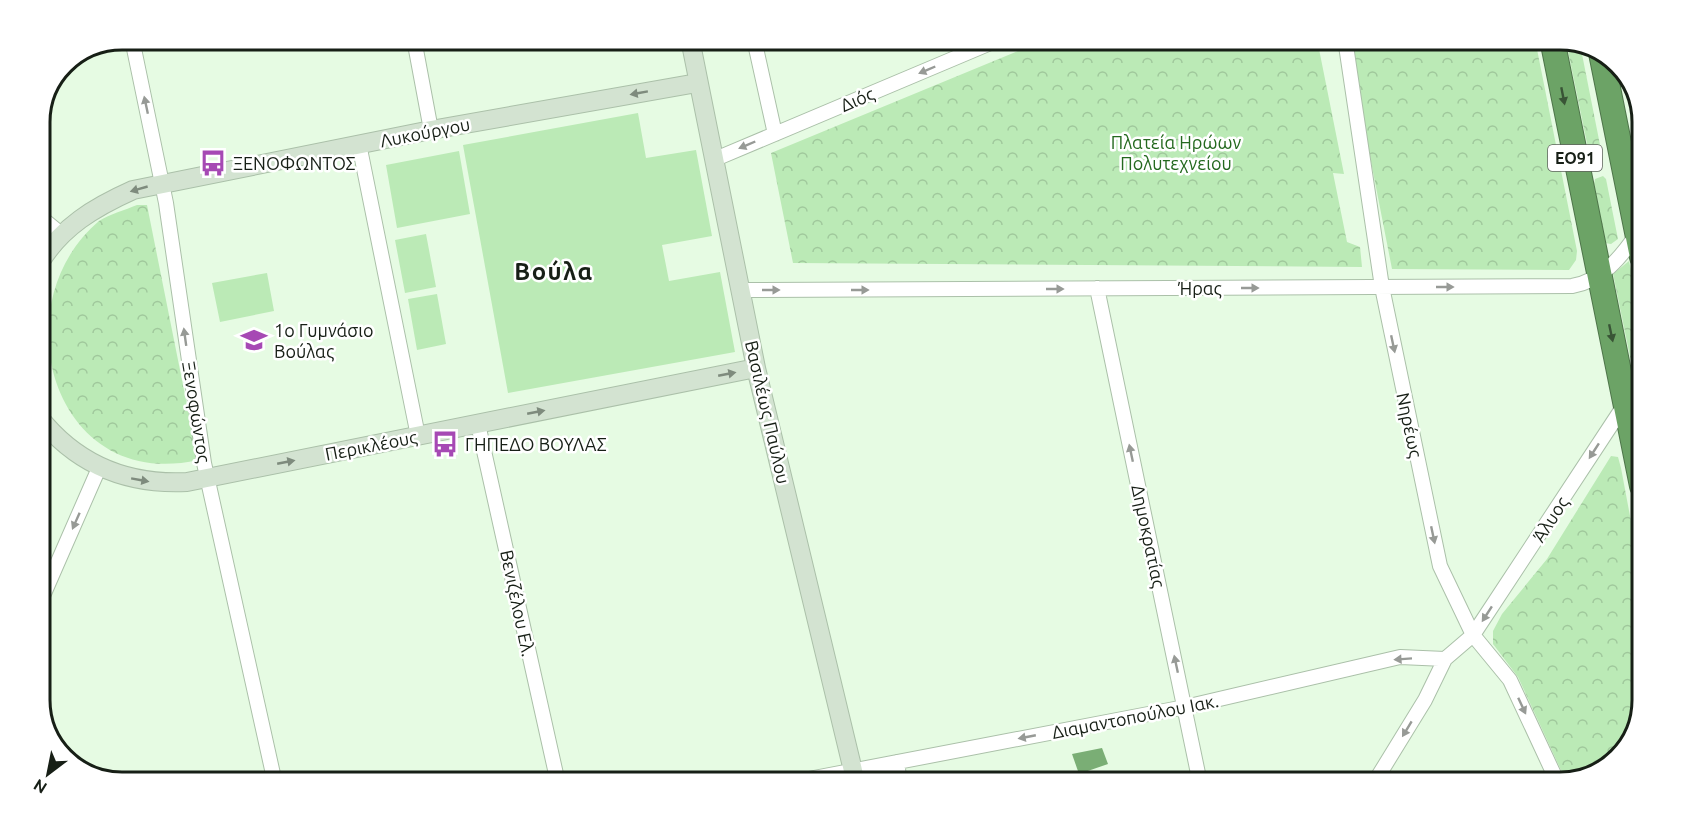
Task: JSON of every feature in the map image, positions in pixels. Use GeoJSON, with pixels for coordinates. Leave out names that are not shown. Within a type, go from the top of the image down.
{"type":"FeatureCollection","features":[{"type":"Feature","properties":{"kind":"highway","name":"ΕΟ91"},"geometry":{"type":"LineString","coordinates":[[1554,50],[1598,276],[1632,431]]}},
{"type":"Feature","properties":{"kind":"highway","name":"ΕΟ91"},"geometry":{"type":"LineString","coordinates":[[1604,65],[1631,204]]}},
{"type":"Feature","properties":{"kind":"street","name":"Ξενοφώντος"},"geometry":{"type":"LineString","coordinates":[[134,50],[162,183],[207,478],[273,772]]}},
{"type":"Feature","properties":{"kind":"street"},"geometry":{"type":"LineString","coordinates":[[416,50],[431,130]]}},
{"type":"Feature","properties":{"kind":"street","name":"Βασιλέως Παύλου"},"geometry":{"type":"LineString","coordinates":[[692,50],[756,368],[854,772]]}},
{"type":"Feature","properties":{"kind":"street"},"geometry":{"type":"LineString","coordinates":[[756,50],[775,134]]}},
{"type":"Feature","properties":{"kind":"street","name":"Διός"},"geometry":{"type":"LineString","coordinates":[[713,160],[974,50]]}},
{"type":"Feature","properties":{"kind":"street","name":"Νηρέως"},"geometry":{"type":"LineString","coordinates":[[1347,50],[1382,287],[1440,566],[1473,635],[1510,680],[1553,772]]}},
{"type":"Feature","properties":{"kind":"street","name":"Λυκούργου"},"geometry":{"type":"LineString","coordinates":[[50,249],[61,234],[110,200],[162,183],[431,130],[697,83]]}},
{"type":"Feature","properties":{"kind":"street"},"geometry":{"type":"LineString","coordinates":[[359,144],[418,435]]}},
{"type":"Feature","properties":{"kind":"street"},"geometry":{"type":"LineString","coordinates":[[50,225],[61,234]]}},
{"type":"Feature","properties":{"kind":"street","name":"Ήρας"},"geometry":{"type":"LineString","coordinates":[[741,290],[1572,286],[1598,276],[1631,242]]}},
{"type":"Feature","properties":{"kind":"street","name":"Δημοκρατίας"},"geometry":{"type":"LineString","coordinates":[[1097,288],[1198,772]]}},
{"type":"Feature","properties":{"kind":"street","name":"Περικλέους"},"geometry":{"type":"LineString","coordinates":[[50,431],[74,453],[99,468],[142,481],[165,483],[207,478],[756,368]]}},
{"type":"Feature","properties":{"kind":"street","name":"Άλυος"},"geometry":{"type":"LineString","coordinates":[[1473,635],[1626,402]]}},
{"type":"Feature","properties":{"kind":"street","name":"Βενιζέλου Ελ."},"geometry":{"type":"LineString","coordinates":[[478,423],[556,772]]}},
{"type":"Feature","properties":{"kind":"street"},"geometry":{"type":"LineString","coordinates":[[50,580],[99,468]]}},
{"type":"Feature","properties":{"kind":"street"},"geometry":{"type":"LineString","coordinates":[[1381,772],[1425,700],[1445,659],[1473,635]]}},
{"type":"Feature","properties":{"kind":"street","name":"Διαμαντοπούλου Ιακ."},"geometry":{"type":"LineString","coordinates":[[867,772],[897,762],[1185,707],[1400,657],[1445,659]]}},
{"type":"Feature","properties":{"kind":"street"},"geometry":{"type":"LineString","coordinates":[[897,762],[898,772]]}},
{"type":"Feature","properties":{"kind":"green space","name":"Πλατεία Ηρώων Πολυτεχνείου"},"geometry":{"type":"Polygon","coordinates":[[[1020,50],[1319,50],[1344,174],[1333,173],[1347,242],[1360,247],[1362,267],[793,263],[771,153],[1020,50]]]}},
{"type":"Feature","properties":{"kind":"green space"},"geometry":{"type":"Polygon","coordinates":[[[1349,50],[1537,50],[1577,251],[1576,260],[1569,270],[1392,269],[1349,50]]]}},
{"type":"Feature","properties":{"kind":"green space"},"geometry":{"type":"Polygon","coordinates":[[[1568,51],[1582,54],[1603,160],[1591,163],[1568,51]]]}},
{"type":"Feature","properties":{"kind":"green space"},"geometry":{"type":"Polygon","coordinates":[[[638,113],[646,158],[696,150],[712,236],[662,245],[669,281],[720,272],[735,352],[508,393],[463,145],[638,113]]]}},
{"type":"Feature","properties":{"kind":"green space"},"geometry":{"type":"Polygon","coordinates":[[[459,151],[470,214],[397,228],[386,165],[459,151]]]}},
{"type":"Feature","properties":{"kind":"green space"},"geometry":{"type":"Polygon","coordinates":[[[1603,176],[1606,179],[1618,239],[1611,244],[1605,243],[1594,184],[1595,179],[1603,176]]]}},
{"type":"Feature","properties":{"kind":"green space"},"geometry":{"type":"Polygon","coordinates":[[[137,205],[147,205],[198,460],[148,463],[107,448],[77,421],[57,384],[50,347],[52,298],[69,257],[99,221],[137,205]]]}},
{"type":"Feature","properties":{"kind":"green space"},"geometry":{"type":"Polygon","coordinates":[[[426,234],[436,287],[405,293],[395,240],[426,234]]]}},
{"type":"Feature","properties":{"kind":"green space"},"geometry":{"type":"Polygon","coordinates":[[[1629,261],[1631,272],[1631,364],[1613,274],[1629,261]]]}},
{"type":"Feature","properties":{"kind":"green space"},"geometry":{"type":"Polygon","coordinates":[[[267,273],[274,311],[220,322],[212,283],[267,273]]]}},
{"type":"Feature","properties":{"kind":"green space"},"geometry":{"type":"Polygon","coordinates":[[[437,294],[446,344],[417,350],[408,299],[437,294]]]}},
{"type":"Feature","properties":{"kind":"green space"},"geometry":{"type":"Polygon","coordinates":[[[1611,456],[1618,457],[1632,525],[1632,700],[1630,714],[1622,736],[1607,755],[1591,765],[1569,772],[1562,772],[1518,677],[1493,644],[1493,631],[1502,614],[1547,559],[1611,456]]]}},
{"type":"Feature","properties":{"kind":"shaded area"},"geometry":{"type":"Polygon","coordinates":[[[1102,748],[1108,764],[1078,772],[1072,754],[1102,748]]]}},
{"type":"Feature","properties":{"kind":"place","name":"ΞΕΝΟΦΩΝΤΟΣ"},"geometry":{"type":"Point","coordinates":[213,163]}},
{"type":"Feature","properties":{"kind":"place","name":"1ο Γυμνάσιο Βούλας"},"geometry":{"type":"Point","coordinates":[254,340]}},
{"type":"Feature","properties":{"kind":"place","name":"ΓΗΠΕΔΟ ΒΟΥΛΑΣ"},"geometry":{"type":"Point","coordinates":[445,444]}},
{"type":"Feature","properties":{"kind":"district","name":"Βούλα"},"geometry":{"type":"Point","coordinates":[554,271]}}]}
